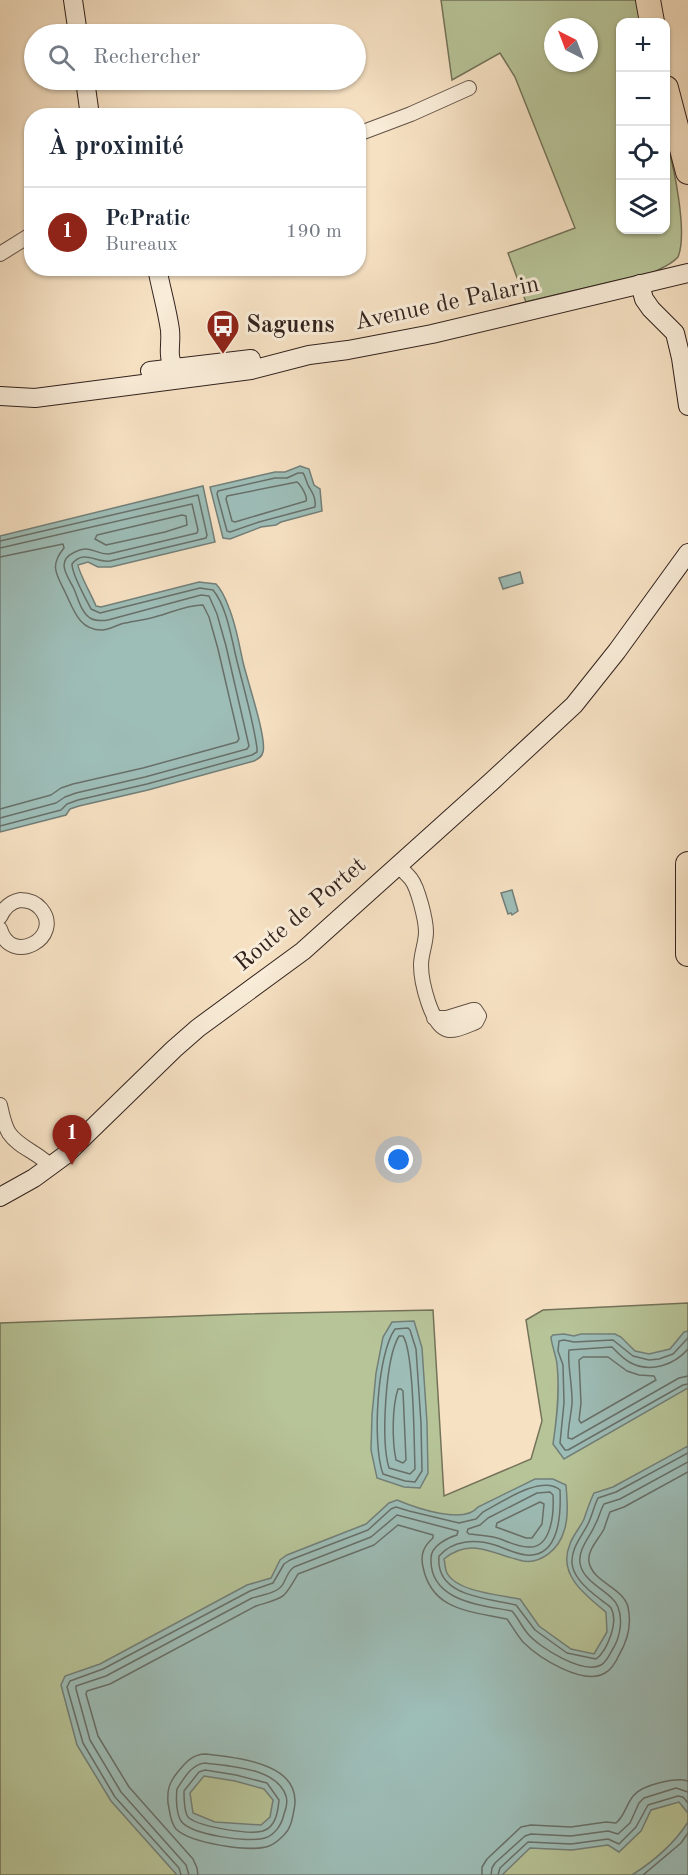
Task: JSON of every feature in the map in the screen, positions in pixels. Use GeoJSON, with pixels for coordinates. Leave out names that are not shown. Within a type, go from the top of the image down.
{"type":"FeatureCollection","features":[{"type":"Feature","properties":{"kind":"highway"},"geometry":{"type":"LineString","coordinates":[[648,0],[651,18]]}},
{"type":"Feature","properties":{"kind":"highway"},"geometry":{"type":"LineString","coordinates":[[670,103],[688,172]]}},
{"type":"Feature","properties":{"kind":"highway"},"geometry":{"type":"LineString","coordinates":[[688,864],[688,954]]}},
{"type":"Feature","properties":{"kind":"street"},"geometry":{"type":"LineString","coordinates":[[73,0],[77,24]]}},
{"type":"Feature","properties":{"kind":"street"},"geometry":{"type":"LineString","coordinates":[[366,131],[469,88]]}},
{"type":"Feature","properties":{"kind":"street"},"geometry":{"type":"LineString","coordinates":[[86,90],[89,108]]}},
{"type":"Feature","properties":{"kind":"street"},"geometry":{"type":"LineString","coordinates":[[0,254],[24,239]]}},
{"type":"Feature","properties":{"kind":"street","name":"Avenue de Palarin"},"geometry":{"type":"LineString","coordinates":[[0,396],[17,389],[178,368],[251,370],[309,355],[432,334],[688,273]]}},
{"type":"Feature","properties":{"kind":"street"},"geometry":{"type":"LineString","coordinates":[[159,276],[178,368]]}},
{"type":"Feature","properties":{"kind":"street"},"geometry":{"type":"LineString","coordinates":[[640,284],[644,299],[651,309],[675,333],[688,406]]}},
{"type":"Feature","properties":{"kind":"street","name":"Route de Portet"},"geometry":{"type":"LineString","coordinates":[[0,1197],[51,1167],[174,1049],[303,951],[574,705],[617,651],[688,553]]}},
{"type":"Feature","properties":{"kind":"street"},"geometry":{"type":"LineString","coordinates":[[398,865],[414,885],[424,922],[426,932],[421,963],[434,1018]]}},
{"type":"Feature","properties":{"kind":"street"},"geometry":{"type":"LineString","coordinates":[[0,917],[9,904],[25,900],[33,903],[45,914],[46,928],[38,942],[21,948],[7,948],[6,940],[0,929]]}},
{"type":"Feature","properties":{"kind":"street"},"geometry":{"type":"LineString","coordinates":[[0,1105],[9,1133],[16,1141],[46,1161],[51,1167]]}},
{"type":"Feature","properties":{"kind":"green space"},"geometry":{"type":"Polygon","coordinates":[[[441,0],[637,0],[640,18],[616,18],[616,234],[670,234],[670,154],[681,216],[681,246],[678,257],[670,264],[654,272],[526,302],[508,253],[575,228],[515,77],[500,53],[452,80],[441,0]]]}},
{"type":"Feature","properties":{"kind":"green space"},"geometry":{"type":"Polygon","coordinates":[[[688,1303],[688,1875],[0,1875],[0,1323],[433,1310],[444,1496],[531,1459],[542,1421],[526,1320],[543,1310],[688,1303]]]}},
{"type":"Feature","properties":{"kind":"water"},"geometry":{"type":"Polygon","coordinates":[[[300,466],[309,469],[314,485],[320,489],[322,511],[276,525],[261,527],[230,539],[223,538],[210,487],[275,472],[285,472],[300,466]]]}},
{"type":"Feature","properties":{"kind":"water"},"geometry":{"type":"Polygon","coordinates":[[[203,486],[215,542],[111,567],[98,567],[88,562],[78,565],[96,606],[101,607],[199,582],[216,584],[225,599],[235,628],[262,735],[262,755],[254,761],[79,806],[70,809],[66,815],[0,832],[0,536],[203,486]]]}},
{"type":"Feature","properties":{"kind":"water"},"geometry":{"type":"Polygon","coordinates":[[[520,572],[523,583],[503,589],[499,578],[520,572]]]}},
{"type":"Feature","properties":{"kind":"water"},"geometry":{"type":"Polygon","coordinates":[[[512,890],[518,911],[512,915],[508,914],[501,893],[512,890]]]}},
{"type":"Feature","properties":{"kind":"water"},"geometry":{"type":"Polygon","coordinates":[[[414,1321],[422,1348],[427,1423],[428,1473],[420,1488],[404,1487],[377,1478],[371,1450],[376,1373],[383,1337],[392,1322],[414,1321]]]}},
{"type":"Feature","properties":{"kind":"water"},"geometry":{"type":"Polygon","coordinates":[[[688,1331],[688,1388],[564,1459],[553,1444],[558,1384],[551,1337],[564,1334],[574,1336],[615,1334],[635,1351],[649,1354],[670,1349],[684,1332],[688,1331]]]}},
{"type":"Feature","properties":{"kind":"water"},"geometry":{"type":"Polygon","coordinates":[[[688,1446],[688,1813],[679,1802],[651,1810],[641,1831],[619,1852],[608,1845],[572,1850],[530,1848],[502,1875],[177,1875],[111,1801],[77,1745],[61,1685],[65,1676],[100,1664],[247,1585],[271,1578],[280,1560],[287,1555],[366,1524],[389,1503],[397,1500],[439,1513],[462,1515],[535,1479],[553,1479],[566,1485],[566,1526],[558,1544],[543,1558],[523,1561],[473,1548],[454,1552],[444,1559],[445,1566],[452,1579],[469,1589],[520,1599],[539,1626],[571,1649],[594,1654],[607,1632],[606,1612],[575,1583],[567,1565],[567,1555],[571,1541],[584,1519],[594,1493],[613,1487],[688,1446]],[[204,1776],[190,1793],[193,1813],[215,1822],[261,1825],[270,1817],[273,1800],[264,1789],[204,1776]]]}},
{"type":"Feature","properties":{"kind":"water"},"geometry":{"type":"Polygon","coordinates":[[[688,1822],[688,1875],[632,1875],[663,1852],[688,1822]]]}},
{"type":"Feature","properties":{"kind":"place","name":"Saguens"},"geometry":{"type":"Point","coordinates":[223,355]}},
{"type":"Feature","properties":{"kind":"place","name":"PcPratic"},"geometry":{"type":"Point","coordinates":[72,1165]}}]}
